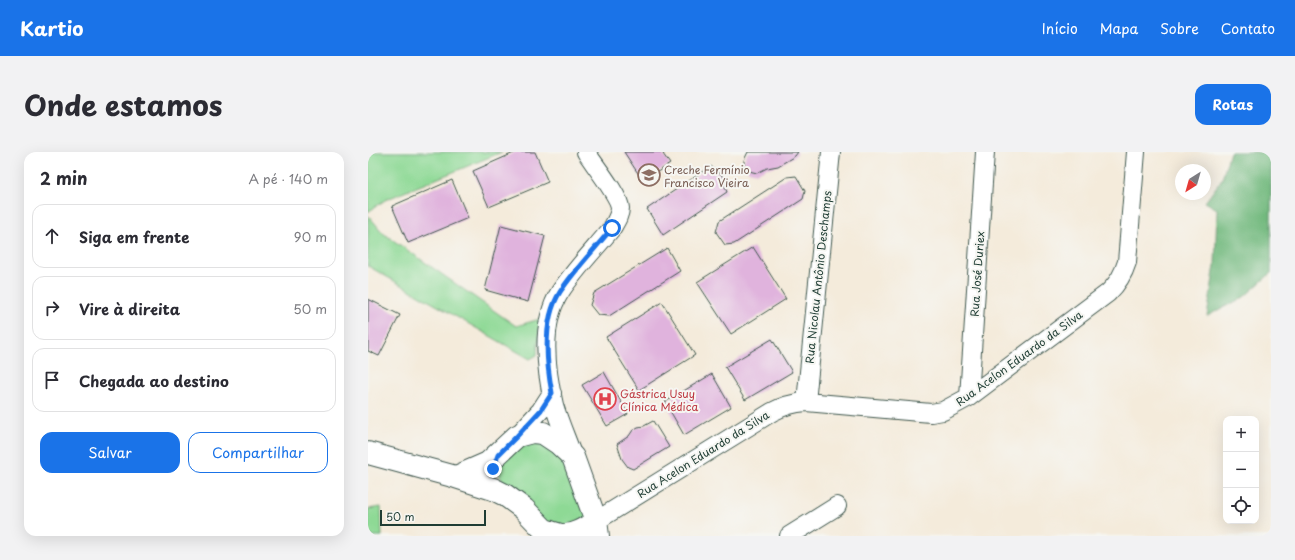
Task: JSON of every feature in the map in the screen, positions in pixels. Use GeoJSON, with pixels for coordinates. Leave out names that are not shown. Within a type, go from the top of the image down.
{"type":"FeatureCollection","features":[{"type":"Feature","properties":{"kind":"main road"},"geometry":{"type":"LineString","coordinates":[[368,453],[456,477],[493,489],[524,509],[547,533],[561,535],[574,533],[585,529],[597,528],[573,456],[543,433],[532,432],[517,436],[488,463],[456,477]]}},
{"type":"Feature","properties":{"kind":"main road"},"geometry":{"type":"LineString","coordinates":[[498,455],[493,469],[495,481],[502,494]]}},
{"type":"Feature","properties":{"kind":"street"},"geometry":{"type":"LineString","coordinates":[[573,456],[554,406],[548,373],[546,342],[549,318],[559,293],[612,228],[618,217],[620,206],[616,196],[586,152]]}},
{"type":"Feature","properties":{"kind":"street","name":"Rua Nicolau Antônio Deschamps"},"geometry":{"type":"LineString","coordinates":[[806,402],[831,152]]}},
{"type":"Feature","properties":{"kind":"street","name":"Rua José Duriex"},"geometry":{"type":"LineString","coordinates":[[969,397],[985,152]]}},
{"type":"Feature","properties":{"kind":"street","name":"Rua Acelon Eduardo da Silva"},"geometry":{"type":"LineString","coordinates":[[597,528],[772,412],[784,406],[806,402],[931,413],[943,411],[969,397],[1108,293],[1117,284],[1123,274],[1127,262],[1136,152]]}},
{"type":"Feature","properties":{"kind":"street"},"geometry":{"type":"LineString","coordinates":[[517,436],[541,410],[552,393]]}},
{"type":"Feature","properties":{"kind":"street"},"geometry":{"type":"LineString","coordinates":[[789,536],[837,506]]}},
{"type":"Feature","properties":{"kind":"green space"},"geometry":{"type":"Polygon","coordinates":[[[368,152],[502,152],[385,200],[368,212],[368,152]]]}},
{"type":"Feature","properties":{"kind":"green space"},"geometry":{"type":"Polygon","coordinates":[[[1230,152],[1271,152],[1271,273],[1244,297],[1207,316],[1215,265],[1217,209],[1205,202],[1206,200],[1211,200],[1211,194],[1222,179],[1230,152]]]}},
{"type":"Feature","properties":{"kind":"green space"},"geometry":{"type":"Polygon","coordinates":[[[368,215],[383,233],[516,326],[540,319],[537,355],[530,359],[368,266],[368,215]]]}},
{"type":"Feature","properties":{"kind":"green space"},"geometry":{"type":"Polygon","coordinates":[[[540,437],[568,459],[591,519],[575,528],[547,527],[507,491],[500,476],[500,457],[520,441],[540,437]]]}},
{"type":"Feature","properties":{"kind":"green space"},"geometry":{"type":"Polygon","coordinates":[[[381,507],[382,536],[368,536],[368,509],[381,507]]]}},
{"type":"Feature","properties":{"kind":"building"},"geometry":{"type":"Polygon","coordinates":[[[516,152],[535,152],[548,182],[489,207],[473,171],[516,152]]]}},
{"type":"Feature","properties":{"kind":"building"},"geometry":{"type":"Polygon","coordinates":[[[624,152],[666,152],[663,154],[670,164],[643,181],[624,152]]]}},
{"type":"Feature","properties":{"kind":"building"},"geometry":{"type":"Polygon","coordinates":[[[748,152],[798,152],[795,156],[778,166],[767,168],[757,173],[749,171],[744,166],[744,160],[748,152]]]}},
{"type":"Feature","properties":{"kind":"building"},"geometry":{"type":"Polygon","coordinates":[[[711,166],[716,172],[721,174],[724,179],[727,192],[663,235],[647,209],[711,166]]]}},
{"type":"Feature","properties":{"kind":"building"},"geometry":{"type":"Polygon","coordinates":[[[796,176],[805,191],[803,199],[734,244],[725,245],[716,232],[719,221],[787,177],[796,176]]]}},
{"type":"Feature","properties":{"kind":"building"},"geometry":{"type":"Polygon","coordinates":[[[452,180],[468,218],[408,243],[392,206],[452,180]]]}},
{"type":"Feature","properties":{"kind":"building"},"geometry":{"type":"Polygon","coordinates":[[[501,225],[545,236],[528,302],[485,290],[501,225]]]}},
{"type":"Feature","properties":{"kind":"building"},"geometry":{"type":"Polygon","coordinates":[[[753,247],[786,299],[731,334],[697,282],[753,247]]]}},
{"type":"Feature","properties":{"kind":"building"},"geometry":{"type":"Polygon","coordinates":[[[667,248],[680,271],[609,316],[598,315],[590,305],[594,293],[667,248]]]}},
{"type":"Feature","properties":{"kind":"building"},"geometry":{"type":"Polygon","coordinates":[[[368,299],[400,315],[379,356],[368,351],[368,299]]]}},
{"type":"Feature","properties":{"kind":"building"},"geometry":{"type":"Polygon","coordinates":[[[662,302],[695,355],[639,390],[606,337],[662,302]]]}},
{"type":"Feature","properties":{"kind":"building"},"geometry":{"type":"Polygon","coordinates":[[[772,339],[792,372],[745,400],[725,367],[772,339]]]}},
{"type":"Feature","properties":{"kind":"building","name":"Gástrica Usuy Clínica Médica"},"geometry":{"type":"Polygon","coordinates":[[[604,372],[628,414],[607,426],[582,385],[604,372]]]}},
{"type":"Feature","properties":{"kind":"building"},"geometry":{"type":"Polygon","coordinates":[[[712,374],[731,407],[684,435],[665,402],[712,374]]]}},
{"type":"Feature","properties":{"kind":"building"},"geometry":{"type":"Polygon","coordinates":[[[653,421],[669,447],[633,469],[628,467],[622,459],[617,444],[629,436],[633,430],[653,421]]]}},
{"type":"Feature","properties":{"kind":"place","name":"Creche Fermínio Francisco Vieira"},"geometry":{"type":"Point","coordinates":[649,175]}},
{"type":"Feature","properties":{"kind":"place","name":"Gástrica Usuy Clínica Médica"},"geometry":{"type":"Point","coordinates":[605,399]}},
{"type":"Feature","properties":{"kind":"route"},"geometry":{"type":"LineString","coordinates":[[493,469],[498,455],[541,410],[552,393],[548,373],[546,342],[549,318],[559,293],[612,228]]}}]}
